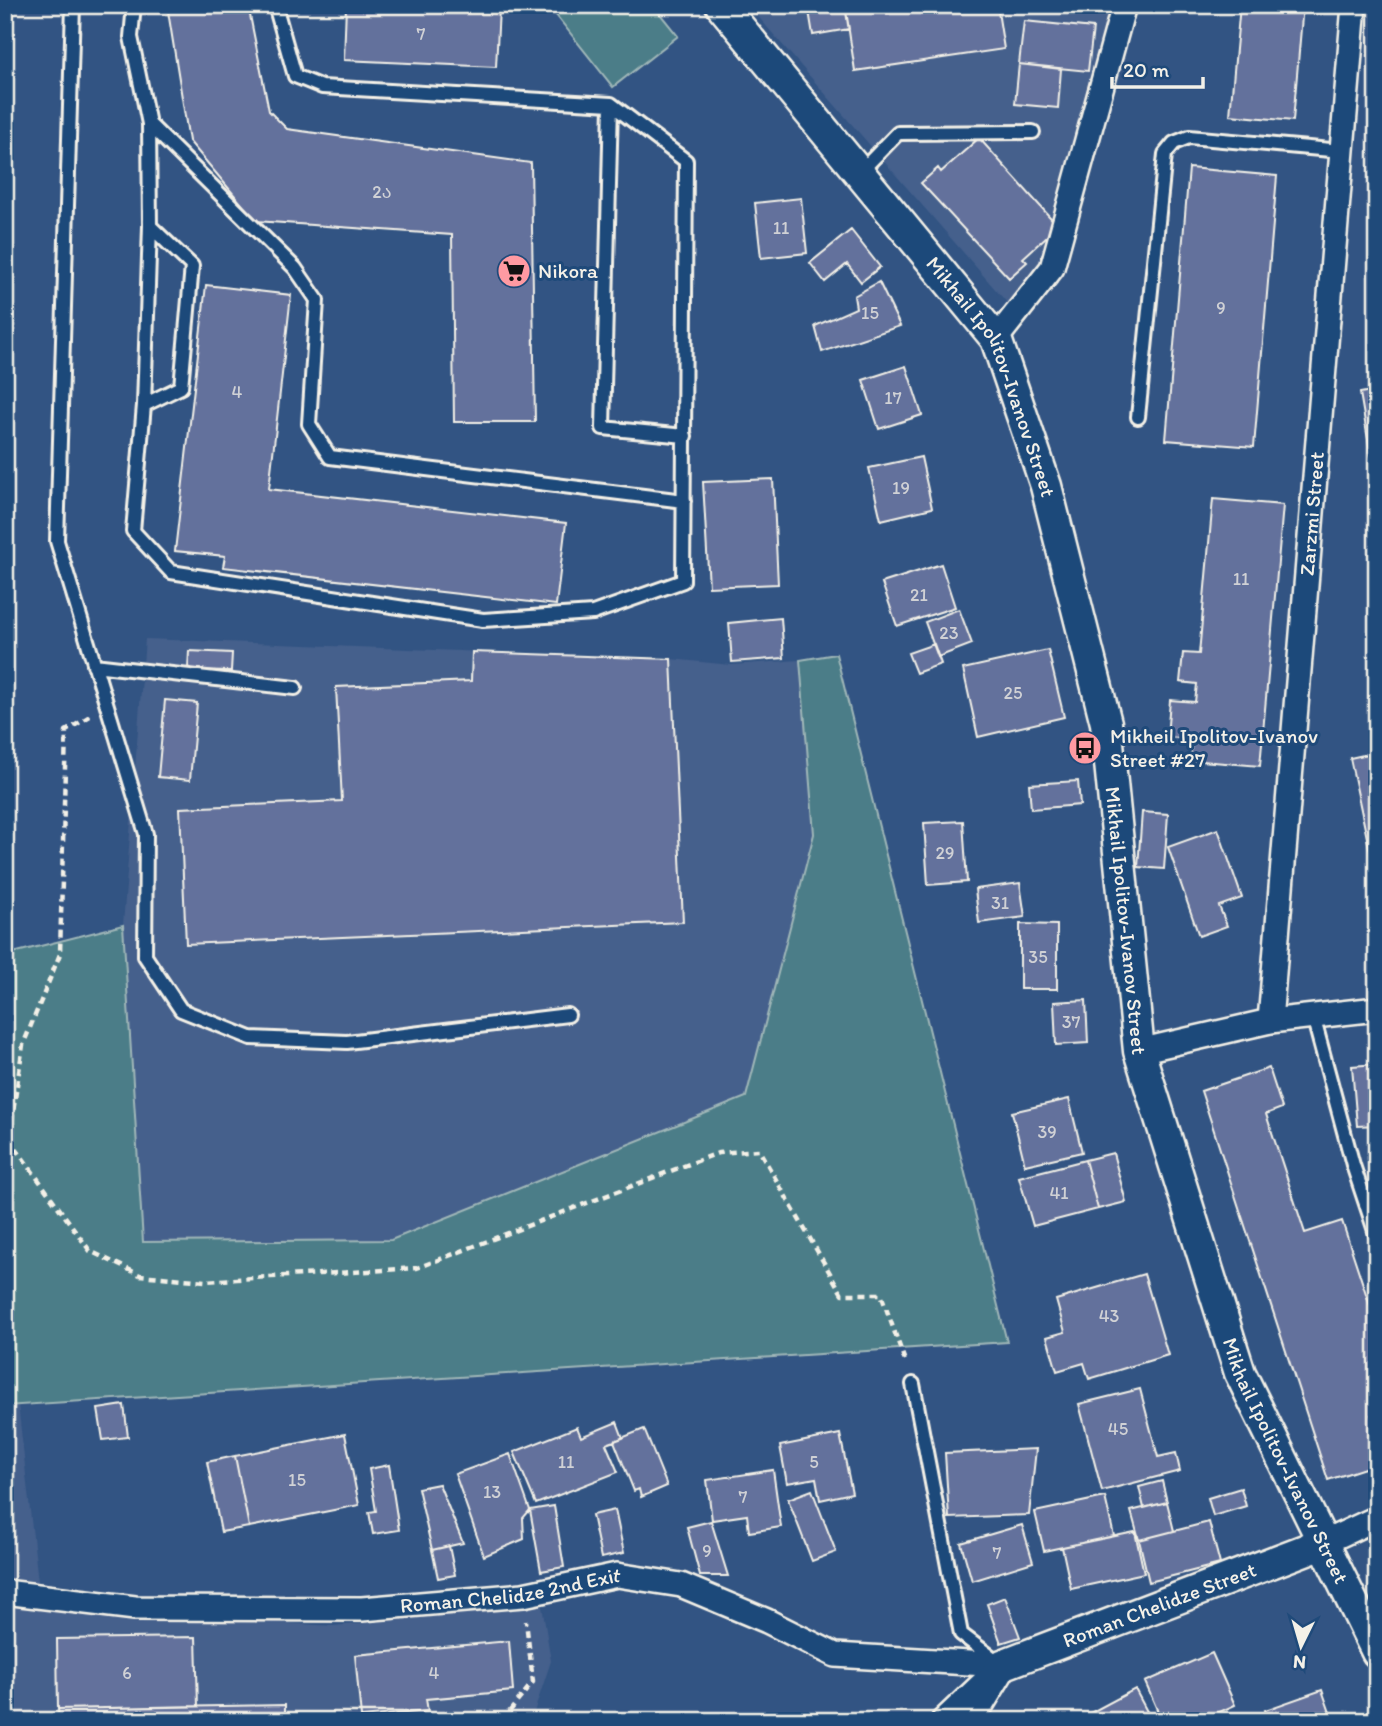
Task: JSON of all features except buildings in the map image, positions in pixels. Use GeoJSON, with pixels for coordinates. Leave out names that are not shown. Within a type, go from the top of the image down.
{"type":"FeatureCollection","features":[{"type":"Feature","properties":{"kind":"street","name":"Mikhail Ipolitov-Ivanov Street"},"geometry":{"type":"LineString","coordinates":[[721,5],[996,339],[1046,486],[1106,723],[1139,1051],[1240,1373],[1377,1652]]}},
{"type":"Feature","properties":{"kind":"street"},"geometry":{"type":"LineString","coordinates":[[996,339],[1052,268],[1124,5]]}},
{"type":"Feature","properties":{"kind":"street","name":"Zarzmi Street"},"geometry":{"type":"LineString","coordinates":[[1270,1021],[1354,5]]}},
{"type":"Feature","properties":{"kind":"street"},"geometry":{"type":"LineString","coordinates":[[1139,1051],[1270,1021],[1377,1009]]}},
{"type":"Feature","properties":{"kind":"street","name":"Roman Chelidze Street"},"geometry":{"type":"LineString","coordinates":[[1002,1665],[1323,1543],[1377,1518]]}},
{"type":"Feature","properties":{"kind":"street","name":"Roman Chelidze 2nd Exit"},"geometry":{"type":"LineString","coordinates":[[5,1592],[135,1608],[362,1609],[523,1595],[617,1575],[681,1585],[767,1621],[835,1655],[1002,1665]]}},
{"type":"Feature","properties":{"kind":"street"},"geometry":{"type":"LineString","coordinates":[[943,1721],[1002,1665]]}},
{"type":"Feature","properties":{"kind":"street"},"geometry":{"type":"LineString","coordinates":[[968,1721],[1002,1665]]}},
{"type":"Feature","properties":{"kind":"lane"},"geometry":{"type":"LineString","coordinates":[[74,5],[57,541],[146,834],[145,957],[181,1010],[251,1038],[347,1042],[568,1015]]}},
{"type":"Feature","properties":{"kind":"lane"},"geometry":{"type":"LineString","coordinates":[[134,5],[131,37],[149,124],[150,226],[144,404],[133,531],[171,572],[483,620],[593,613],[683,581],[686,161],[611,104],[322,86],[295,76],[275,5]]}},
{"type":"Feature","properties":{"kind":"lane"},"geometry":{"type":"LineString","coordinates":[[611,104],[603,428],[685,436]]}},
{"type":"Feature","properties":{"kind":"lane"},"geometry":{"type":"LineString","coordinates":[[149,124],[295,268],[317,300],[309,424],[330,457],[684,501]]}},
{"type":"Feature","properties":{"kind":"lane"},"geometry":{"type":"LineString","coordinates":[[860,172],[898,133],[1033,132]]}},
{"type":"Feature","properties":{"kind":"lane"},"geometry":{"type":"LineString","coordinates":[[1138,416],[1165,154],[1174,143],[1189,137],[1342,151]]}},
{"type":"Feature","properties":{"kind":"lane"},"geometry":{"type":"LineString","coordinates":[[144,404],[181,387],[192,266],[150,226]]}},
{"type":"Feature","properties":{"kind":"lane"},"geometry":{"type":"LineString","coordinates":[[94,665],[295,688]]}},
{"type":"Feature","properties":{"kind":"lane"},"geometry":{"type":"LineString","coordinates":[[1313,1016],[1353,1165],[1377,1237]]}},
{"type":"Feature","properties":{"kind":"lane"},"geometry":{"type":"LineString","coordinates":[[913,1384],[961,1634],[1002,1665]]}},
{"type":"Feature","properties":{"kind":"path"},"geometry":{"type":"LineString","coordinates":[[106,707],[66,731],[61,954],[23,1045],[9,1139],[90,1251],[140,1275],[205,1281],[417,1268],[718,1153],[759,1150],[842,1294],[881,1294],[913,1384]]}},
{"type":"Feature","properties":{"kind":"path"},"geometry":{"type":"LineString","coordinates":[[502,1721],[533,1682],[523,1595]]}},
{"type":"Feature","properties":{"kind":"shaded area"},"geometry":{"type":"Polygon","coordinates":[[[748,5],[1116,5],[1057,238],[1009,305],[748,5]]]}},
{"type":"Feature","properties":{"kind":"shaded area"},"geometry":{"type":"Polygon","coordinates":[[[145,639],[671,659],[731,665],[800,660],[814,834],[746,1097],[391,1240],[143,1242],[123,925],[145,639]]]}},
{"type":"Feature","properties":{"kind":"shaded area"},"geometry":{"type":"Polygon","coordinates":[[[18,1404],[41,1608],[334,1626],[542,1606],[551,1661],[531,1721],[5,1721],[5,1406],[18,1404]]]}},
{"type":"Feature","properties":{"kind":"green space"},"geometry":{"type":"Polygon","coordinates":[[[548,5],[653,5],[678,36],[613,87],[548,5]]]}},
{"type":"Feature","properties":{"kind":"green space"},"geometry":{"type":"Polygon","coordinates":[[[836,654],[1007,1342],[5,1406],[5,955],[123,925],[143,1242],[391,1240],[746,1097],[814,834],[800,660],[836,654]]]}},
{"type":"Feature","properties":{"kind":"place","name":"Nikora"},"geometry":{"type":"Point","coordinates":[514,271]}},
{"type":"Feature","properties":{"kind":"place","name":"Mikheil Ipolitov-Ivanov Street #27"},"geometry":{"type":"Point","coordinates":[1085,748]}}]}
